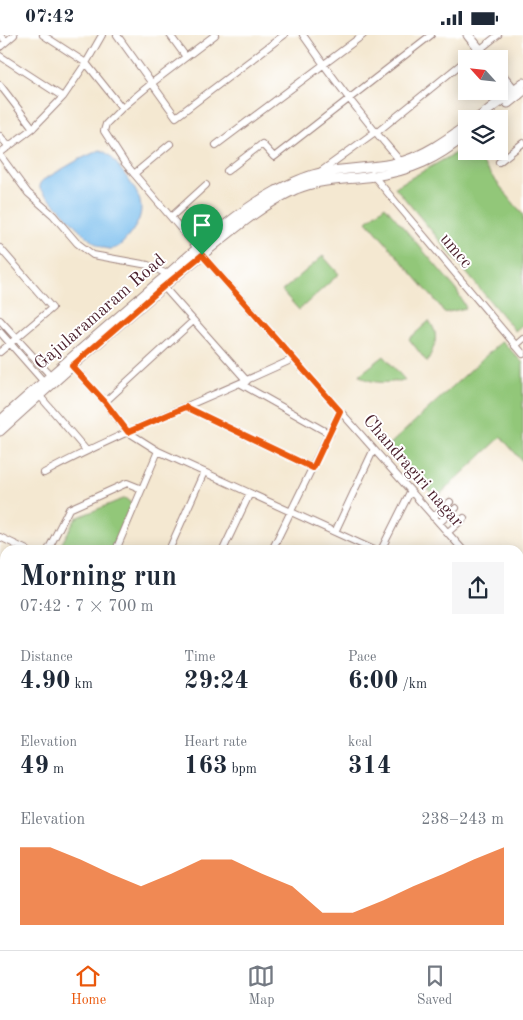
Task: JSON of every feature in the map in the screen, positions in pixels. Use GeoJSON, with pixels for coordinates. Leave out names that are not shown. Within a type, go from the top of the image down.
{"type":"FeatureCollection","features":[{"type":"Feature","properties":{"kind":"main road"},"geometry":{"type":"LineString","coordinates":[[468,35],[479,49]]}},
{"type":"Feature","properties":{"kind":"main road"},"geometry":{"type":"LineString","coordinates":[[508,81],[518,92]]}},
{"type":"Feature","properties":{"kind":"main road"},"geometry":{"type":"LineString","coordinates":[[497,110],[518,92],[523,83]]}},
{"type":"Feature","properties":{"kind":"main road"},"geometry":{"type":"LineString","coordinates":[[491,110],[518,92]]}},
{"type":"Feature","properties":{"kind":"main road","name":"Gajularamaram Road"},"geometry":{"type":"LineString","coordinates":[[0,431],[163,287],[252,205],[295,182],[317,174],[401,161],[432,149],[458,131]]}},
{"type":"Feature","properties":{"kind":"main road","name":"Gajularamaram Road"},"geometry":{"type":"LineString","coordinates":[[0,421],[168,274],[296,189],[316,182],[373,176],[414,167],[432,159],[458,141]]}},
{"type":"Feature","properties":{"kind":"street"},"geometry":{"type":"LineString","coordinates":[[0,35],[6,41]]}},
{"type":"Feature","properties":{"kind":"street"},"geometry":{"type":"LineString","coordinates":[[0,47],[14,35]]}},
{"type":"Feature","properties":{"kind":"street"},"geometry":{"type":"LineString","coordinates":[[43,35],[86,63],[122,109],[214,35]]}},
{"type":"Feature","properties":{"kind":"street"},"geometry":{"type":"LineString","coordinates":[[102,35],[63,97],[33,129],[0,154],[28,193],[54,215],[77,243],[92,255],[148,265],[168,274]]}},
{"type":"Feature","properties":{"kind":"street"},"geometry":{"type":"LineString","coordinates":[[117,35],[176,117],[284,35]]}},
{"type":"Feature","properties":{"kind":"street"},"geometry":{"type":"LineString","coordinates":[[170,35],[186,57]]}},
{"type":"Feature","properties":{"kind":"street"},"geometry":{"type":"LineString","coordinates":[[303,35],[323,65],[376,133],[401,161]]}},
{"type":"Feature","properties":{"kind":"street"},"geometry":{"type":"LineString","coordinates":[[216,145],[362,35]]}},
{"type":"Feature","properties":{"kind":"street"},"geometry":{"type":"LineString","coordinates":[[227,171],[262,144],[274,157],[431,35]]}},
{"type":"Feature","properties":{"kind":"street"},"geometry":{"type":"LineString","coordinates":[[479,49],[498,35]]}},
{"type":"Feature","properties":{"kind":"street"},"geometry":{"type":"LineString","coordinates":[[0,56],[63,97]]}},
{"type":"Feature","properties":{"kind":"street"},"geometry":{"type":"LineString","coordinates":[[317,174],[376,133],[458,67]]}},
{"type":"Feature","properties":{"kind":"street"},"geometry":{"type":"LineString","coordinates":[[0,85],[33,129]]}},
{"type":"Feature","properties":{"kind":"street","name":"Chandragiri nagar"},"geometry":{"type":"LineString","coordinates":[[122,109],[106,124],[104,131],[124,162],[199,252],[458,545]]}},
{"type":"Feature","properties":{"kind":"street"},"geometry":{"type":"LineString","coordinates":[[0,135],[9,147]]}},
{"type":"Feature","properties":{"kind":"street"},"geometry":{"type":"LineString","coordinates":[[499,162],[523,143]]}},
{"type":"Feature","properties":{"kind":"street"},"geometry":{"type":"LineString","coordinates":[[134,174],[170,144]]}},
{"type":"Feature","properties":{"kind":"street","name":"umcc"},"geometry":{"type":"LineString","coordinates":[[368,167],[373,176],[523,354]]}},
{"type":"Feature","properties":{"kind":"street"},"geometry":{"type":"LineString","coordinates":[[171,217],[206,185]]}},
{"type":"Feature","properties":{"kind":"street"},"geometry":{"type":"LineString","coordinates":[[0,248],[52,308],[0,352]]}},
{"type":"Feature","properties":{"kind":"street"},"geometry":{"type":"LineString","coordinates":[[163,287],[244,382],[330,433]]}},
{"type":"Feature","properties":{"kind":"street"},"geometry":{"type":"LineString","coordinates":[[0,319],[47,379]]}},
{"type":"Feature","properties":{"kind":"street"},"geometry":{"type":"LineString","coordinates":[[105,402],[192,322]]}},
{"type":"Feature","properties":{"kind":"street"},"geometry":{"type":"LineString","coordinates":[[0,332],[47,379]]}},
{"type":"Feature","properties":{"kind":"street"},"geometry":{"type":"LineString","coordinates":[[516,346],[523,339]]}},
{"type":"Feature","properties":{"kind":"street"},"geometry":{"type":"LineString","coordinates":[[44,473],[86,450],[293,359]]}},
{"type":"Feature","properties":{"kind":"street"},"geometry":{"type":"LineString","coordinates":[[72,366],[105,402],[128,432],[158,451],[363,545]]}},
{"type":"Feature","properties":{"kind":"street"},"geometry":{"type":"LineString","coordinates":[[39,395],[86,450]]}},
{"type":"Feature","properties":{"kind":"street"},"geometry":{"type":"LineString","coordinates":[[186,407],[313,468]]}},
{"type":"Feature","properties":{"kind":"street"},"geometry":{"type":"LineString","coordinates":[[274,545],[340,411]]}},
{"type":"Feature","properties":{"kind":"street"},"geometry":{"type":"LineString","coordinates":[[118,545],[158,451]]}},
{"type":"Feature","properties":{"kind":"street"},"geometry":{"type":"LineString","coordinates":[[335,532],[374,451]]}},
{"type":"Feature","properties":{"kind":"street"},"geometry":{"type":"LineString","coordinates":[[171,545],[204,472]]}},
{"type":"Feature","properties":{"kind":"street"},"geometry":{"type":"LineString","coordinates":[[51,545],[69,509],[127,483],[142,489]]}},
{"type":"Feature","properties":{"kind":"street"},"geometry":{"type":"LineString","coordinates":[[384,545],[410,492]]}},
{"type":"Feature","properties":{"kind":"street"},"geometry":{"type":"LineString","coordinates":[[224,545],[250,493]]}},
{"type":"Feature","properties":{"kind":"street"},"geometry":{"type":"LineString","coordinates":[[433,517],[450,502]]}},
{"type":"Feature","properties":{"kind":"street"},"geometry":{"type":"LineString","coordinates":[[439,523],[456,509]]}},
{"type":"Feature","properties":{"kind":"street"},"geometry":{"type":"LineString","coordinates":[[447,533],[464,518]]}},
{"type":"Feature","properties":{"kind":"street"},"geometry":{"type":"LineString","coordinates":[[0,537],[17,545]]}},
{"type":"Feature","properties":{"kind":"green space"},"geometry":{"type":"Polygon","coordinates":[[[458,152],[458,160],[479,160],[523,215],[523,324],[515,331],[395,187],[458,152]]]}},
{"type":"Feature","properties":{"kind":"green space"},"geometry":{"type":"Polygon","coordinates":[[[385,206],[456,289],[466,308],[444,313],[367,221],[385,206]]]}},
{"type":"Feature","properties":{"kind":"green space"},"geometry":{"type":"Polygon","coordinates":[[[323,256],[339,274],[299,310],[282,291],[323,256]]]}},
{"type":"Feature","properties":{"kind":"green space"},"geometry":{"type":"Polygon","coordinates":[[[429,321],[435,332],[435,341],[427,362],[409,339],[429,321]]]}},
{"type":"Feature","properties":{"kind":"green space"},"geometry":{"type":"Polygon","coordinates":[[[502,341],[523,363],[523,462],[501,437],[436,498],[388,446],[502,341]]]}},
{"type":"Feature","properties":{"kind":"green space"},"geometry":{"type":"Polygon","coordinates":[[[384,356],[405,380],[375,382],[359,375],[384,356]]]}},
{"type":"Feature","properties":{"kind":"green space"},"geometry":{"type":"Polygon","coordinates":[[[125,498],[132,504],[114,545],[61,545],[76,518],[125,498]]]}},
{"type":"Feature","properties":{"kind":"water"},"geometry":{"type":"Polygon","coordinates":[[[100,150],[110,156],[117,165],[134,189],[141,204],[139,220],[134,228],[117,248],[111,249],[102,247],[88,238],[40,189],[40,183],[43,180],[100,150]]]}},
{"type":"Feature","properties":{"kind":"route"},"geometry":{"type":"LineString","coordinates":[[202,255],[340,411],[313,468],[186,407],[128,432],[105,402],[72,366],[202,255]]}}]}
